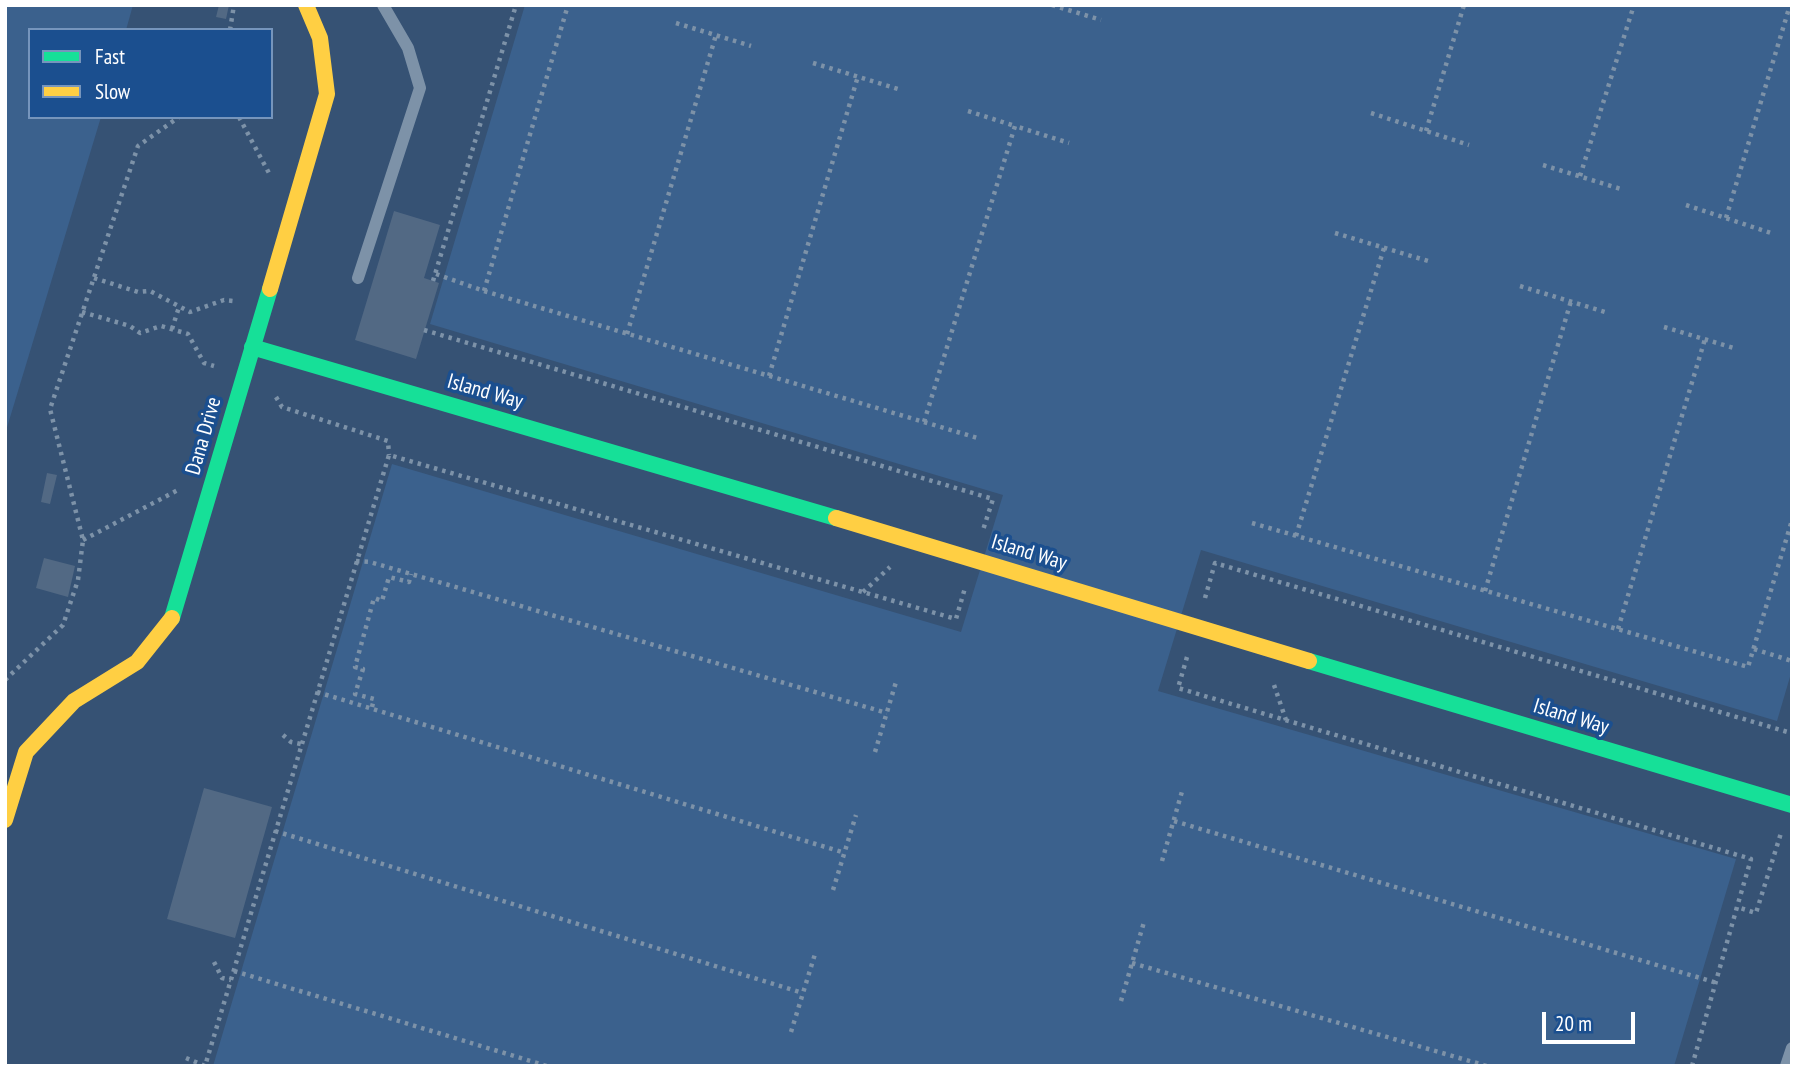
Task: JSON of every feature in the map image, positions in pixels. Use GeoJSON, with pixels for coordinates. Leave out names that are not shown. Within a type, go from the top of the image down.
{"type":"FeatureCollection","features":[{"type":"Feature","properties":{"kind":"street","name":"Dana Drive"},"geometry":{"type":"LineString","coordinates":[[5,820],[26,752],[74,701],[137,662],[173,618],[327,94],[320,38],[306,5]]}},
{"type":"Feature","properties":{"kind":"street","name":"Island Way"},"geometry":{"type":"LineString","coordinates":[[252,347],[936,547],[1244,642],[1789,804]]}},
{"type":"Feature","properties":{"kind":"lane"},"geometry":{"type":"LineString","coordinates":[[358,278],[420,88],[408,48],[383,5]]}},
{"type":"Feature","properties":{"kind":"lane"},"geometry":{"type":"LineString","coordinates":[[1786,1066],[1792,1048]]}},
{"type":"Feature","properties":{"kind":"path"},"geometry":{"type":"LineString","coordinates":[[230,28],[234,5]]}},
{"type":"Feature","properties":{"kind":"path"},"geometry":{"type":"LineString","coordinates":[[433,281],[516,5]]}},
{"type":"Feature","properties":{"kind":"path"},"geometry":{"type":"LineString","coordinates":[[484,291],[568,5]]}},
{"type":"Feature","properties":{"kind":"path"},"geometry":{"type":"LineString","coordinates":[[1052,5],[1101,20]]}},
{"type":"Feature","properties":{"kind":"path"},"geometry":{"type":"LineString","coordinates":[[1426,131],[1464,5]]}},
{"type":"Feature","properties":{"kind":"path"},"geometry":{"type":"LineString","coordinates":[[1580,176],[1634,5]]}},
{"type":"Feature","properties":{"kind":"path"},"geometry":{"type":"LineString","coordinates":[[1726,218],[1790,5]]}},
{"type":"Feature","properties":{"kind":"path"},"geometry":{"type":"LineString","coordinates":[[676,23],[751,46]]}},
{"type":"Feature","properties":{"kind":"path"},"geometry":{"type":"LineString","coordinates":[[627,334],[716,35]]}},
{"type":"Feature","properties":{"kind":"path"},"geometry":{"type":"LineString","coordinates":[[813,63],[898,89]]}},
{"type":"Feature","properties":{"kind":"path"},"geometry":{"type":"LineString","coordinates":[[769,376],[858,76]]}},
{"type":"Feature","properties":{"kind":"path"},"geometry":{"type":"LineString","coordinates":[[968,111],[1069,142]]}},
{"type":"Feature","properties":{"kind":"path"},"geometry":{"type":"LineString","coordinates":[[1371,113],[1469,145]]}},
{"type":"Feature","properties":{"kind":"path"},"geometry":{"type":"LineString","coordinates":[[5,680],[63,625],[78,580],[83,540],[50,408],[138,146],[176,119]]}},
{"type":"Feature","properties":{"kind":"path"},"geometry":{"type":"LineString","coordinates":[[240,119],[272,179]]}},
{"type":"Feature","properties":{"kind":"path"},"geometry":{"type":"LineString","coordinates":[[925,422],[1015,126]]}},
{"type":"Feature","properties":{"kind":"path"},"geometry":{"type":"LineString","coordinates":[[1543,164],[1621,189]]}},
{"type":"Feature","properties":{"kind":"path"},"geometry":{"type":"LineString","coordinates":[[1685,205],[1771,233]]}},
{"type":"Feature","properties":{"kind":"path"},"geometry":{"type":"LineString","coordinates":[[1335,233],[1428,261]]}},
{"type":"Feature","properties":{"kind":"path"},"geometry":{"type":"LineString","coordinates":[[1296,536],[1384,248]]}},
{"type":"Feature","properties":{"kind":"path"},"geometry":{"type":"LineString","coordinates":[[436,274],[484,291],[981,439]]}},
{"type":"Feature","properties":{"kind":"path"},"geometry":{"type":"LineString","coordinates":[[94,278],[138,292],[150,291],[190,313],[224,300],[239,302]]}},
{"type":"Feature","properties":{"kind":"path"},"geometry":{"type":"LineString","coordinates":[[1520,286],[1608,313]]}},
{"type":"Feature","properties":{"kind":"path"},"geometry":{"type":"LineString","coordinates":[[1485,590],[1572,301]]}},
{"type":"Feature","properties":{"kind":"path"},"geometry":{"type":"LineString","coordinates":[[173,329],[178,307]]}},
{"type":"Feature","properties":{"kind":"path"},"geometry":{"type":"LineString","coordinates":[[82,312],[130,326],[140,333],[161,326],[188,334],[204,363],[220,369]]}},
{"type":"Feature","properties":{"kind":"path"},"geometry":{"type":"LineString","coordinates":[[1664,327],[1737,349]]}},
{"type":"Feature","properties":{"kind":"path"},"geometry":{"type":"LineString","coordinates":[[424,330],[993,499],[982,535]]}},
{"type":"Feature","properties":{"kind":"path"},"geometry":{"type":"LineString","coordinates":[[1618,629],[1705,339]]}},
{"type":"Feature","properties":{"kind":"path"},"geometry":{"type":"LineString","coordinates":[[186,1058],[205,1066],[389,455],[388,441],[282,407],[276,397]]}},
{"type":"Feature","properties":{"kind":"path"},"geometry":{"type":"LineString","coordinates":[[389,455],[956,619],[967,583]]}},
{"type":"Feature","properties":{"kind":"path"},"geometry":{"type":"LineString","coordinates":[[83,540],[185,486]]}},
{"type":"Feature","properties":{"kind":"path"},"geometry":{"type":"LineString","coordinates":[[1252,523],[1748,667],[1792,520]]}},
{"type":"Feature","properties":{"kind":"path"},"geometry":{"type":"LineString","coordinates":[[356,561],[370,562],[887,713]]}},
{"type":"Feature","properties":{"kind":"path"},"geometry":{"type":"LineString","coordinates":[[863,592],[895,562]]}},
{"type":"Feature","properties":{"kind":"path"},"geometry":{"type":"LineString","coordinates":[[372,707],[374,699],[355,694],[363,669],[355,667],[374,598],[382,601],[389,577],[409,582],[411,574]]}},
{"type":"Feature","properties":{"kind":"path"},"geometry":{"type":"LineString","coordinates":[[1754,649],[1792,661]]}},
{"type":"Feature","properties":{"kind":"path"},"geometry":{"type":"LineString","coordinates":[[875,752],[896,682]]}},
{"type":"Feature","properties":{"kind":"path"},"geometry":{"type":"LineString","coordinates":[[1273,684],[1287,720]]}},
{"type":"Feature","properties":{"kind":"path"},"geometry":{"type":"LineString","coordinates":[[316,692],[845,853]]}},
{"type":"Feature","properties":{"kind":"path"},"geometry":{"type":"LineString","coordinates":[[283,735],[291,742],[301,744]]}},
{"type":"Feature","properties":{"kind":"path"},"geometry":{"type":"LineString","coordinates":[[1161,861],[1183,788]]}},
{"type":"Feature","properties":{"kind":"path"},"geometry":{"type":"LineString","coordinates":[[1692,1066],[1737,907],[1756,913],[1789,804]]}},
{"type":"Feature","properties":{"kind":"path"},"geometry":{"type":"LineString","coordinates":[[833,890],[856,815]]}},
{"type":"Feature","properties":{"kind":"path"},"geometry":{"type":"LineString","coordinates":[[1174,821],[1717,983]]}},
{"type":"Feature","properties":{"kind":"path"},"geometry":{"type":"LineString","coordinates":[[275,831],[803,993]]}},
{"type":"Feature","properties":{"kind":"path"},"geometry":{"type":"LineString","coordinates":[[1121,1001],[1144,922]]}},
{"type":"Feature","properties":{"kind":"path"},"geometry":{"type":"LineString","coordinates":[[791,1032],[815,954]]}},
{"type":"Feature","properties":{"kind":"path"},"geometry":{"type":"LineString","coordinates":[[214,962],[222,978],[231,980]]}},
{"type":"Feature","properties":{"kind":"path"},"geometry":{"type":"LineString","coordinates":[[1132,963],[1487,1066]]}},
{"type":"Feature","properties":{"kind":"path"},"geometry":{"type":"LineString","coordinates":[[234,971],[547,1066]]}},
{"type":"Feature","properties":{"kind":"water"},"geometry":{"type":"Polygon","coordinates":[[[5,5],[133,5],[127,28],[28,28],[28,119],[100,119],[5,434],[5,5]]]}},
{"type":"Feature","properties":{"kind":"water"},"geometry":{"type":"Polygon","coordinates":[[[525,5],[1792,5],[1792,670],[1777,721],[1201,550],[1158,691],[1736,859],[1674,1066],[213,1066],[392,464],[961,632],[1003,495],[430,324],[525,5]]]}},
{"type":"Feature","properties":{"kind":"building"},"geometry":{"type":"Polygon","coordinates":[[[219,5],[229,5],[226,19],[216,17],[219,5]]]}},
{"type":"Feature","properties":{"kind":"building"},"geometry":{"type":"Polygon","coordinates":[[[394,211],[440,225],[424,278],[439,283],[416,359],[355,340],[394,211]]]}},
{"type":"Feature","properties":{"kind":"building"},"geometry":{"type":"Polygon","coordinates":[[[47,473],[57,475],[50,504],[41,502],[47,473]]]}},
{"type":"Feature","properties":{"kind":"building"},"geometry":{"type":"Polygon","coordinates":[[[44,558],[75,566],[68,597],[36,588],[44,558]]]}},
{"type":"Feature","properties":{"kind":"building"},"geometry":{"type":"Polygon","coordinates":[[[204,788],[272,807],[235,938],[167,919],[204,788]]]}},
{"type":"Feature","properties":{"kind":"traffic: fast"},"geometry":{"type":"LineString","coordinates":[[172,618],[270,289]]}},
{"type":"Feature","properties":{"kind":"traffic: fast"},"geometry":{"type":"LineString","coordinates":[[252,347],[836,518]]}},
{"type":"Feature","properties":{"kind":"traffic: fast"},"geometry":{"type":"LineString","coordinates":[[1309,661],[1792,805]]}},
{"type":"Feature","properties":{"kind":"traffic: slow"},"geometry":{"type":"LineString","coordinates":[[270,289],[327,94],[320,38],[306,5]]}},
{"type":"Feature","properties":{"kind":"traffic: slow"},"geometry":{"type":"LineString","coordinates":[[836,518],[1309,661]]}},
{"type":"Feature","properties":{"kind":"traffic: slow"},"geometry":{"type":"LineString","coordinates":[[5,820],[26,752],[74,701],[137,662],[172,618]]}}]}
